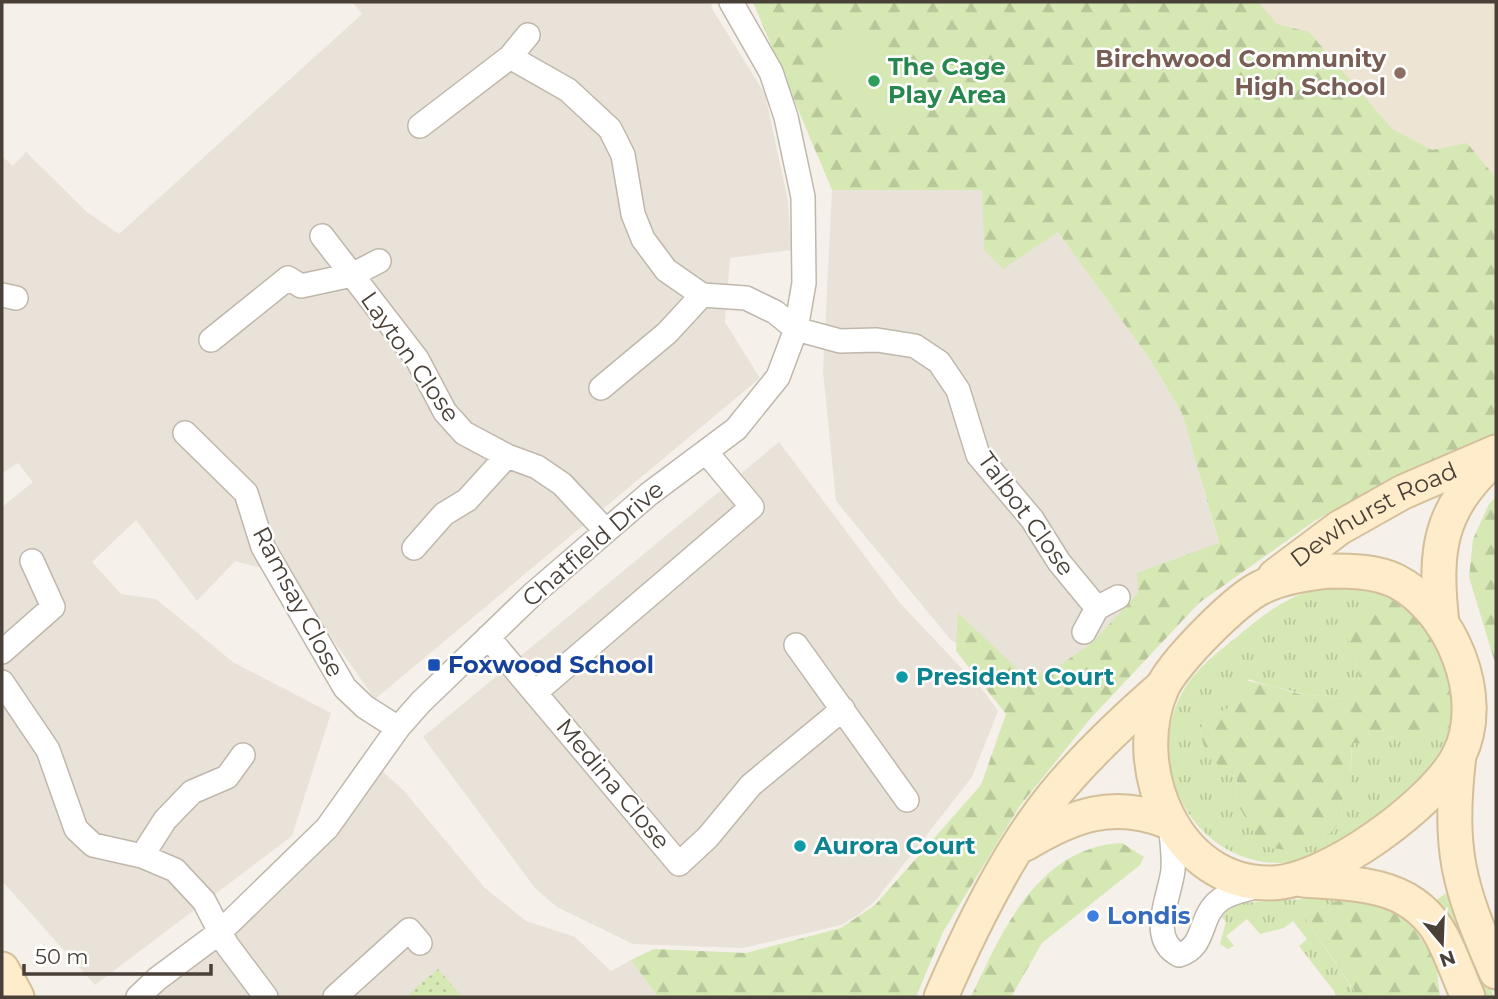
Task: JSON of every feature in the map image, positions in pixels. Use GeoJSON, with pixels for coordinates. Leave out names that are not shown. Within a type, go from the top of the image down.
{"type":"FeatureCollection","features":[{"type":"Feature","properties":{"kind":"street","name":"Chatfield Drive"},"geometry":{"type":"LineString","coordinates":[[138,997],[157,979],[220,932],[327,828],[398,728],[488,637],[649,494],[736,429],[778,377],[796,329],[804,283],[805,238],[796,158],[771,72],[731,2]]}},
{"type":"Feature","properties":{"kind":"street"},"geometry":{"type":"LineString","coordinates":[[420,126],[510,57],[528,34]]}},
{"type":"Feature","properties":{"kind":"street"},"geometry":{"type":"LineString","coordinates":[[510,57],[568,90],[610,129],[623,155],[633,214],[643,239],[666,270],[702,295],[746,298],[775,312],[796,329]]}},
{"type":"Feature","properties":{"kind":"street","name":"Layton Close"},"geometry":{"type":"LineString","coordinates":[[322,236],[417,359],[445,412],[464,433],[507,456],[537,467],[562,484],[606,531]]}},
{"type":"Feature","properties":{"kind":"street","name":"Layton Close"},"geometry":{"type":"LineString","coordinates":[[211,340],[288,278],[301,286],[352,275],[379,261]]}},
{"type":"Feature","properties":{"kind":"street"},"geometry":{"type":"LineString","coordinates":[[601,388],[667,333],[702,295]]}},
{"type":"Feature","properties":{"kind":"street","name":"Talbot Close"},"geometry":{"type":"LineString","coordinates":[[796,329],[840,341],[877,340],[915,346],[939,362],[958,390],[978,455],[1032,519],[1059,562],[1097,608]]}},
{"type":"Feature","properties":{"kind":"street","name":"Ramsay Close"},"geometry":{"type":"LineString","coordinates":[[185,433],[255,487],[263,547],[345,688],[365,707],[398,728]]}},
{"type":"Feature","properties":{"kind":"street"},"geometry":{"type":"LineString","coordinates":[[536,692],[752,507],[706,452]]}},
{"type":"Feature","properties":{"kind":"street","name":"Dewhurst Road"},"geometry":{"type":"LineString","coordinates":[[1162,687],[1178,663],[1226,615],[1339,528],[1403,492],[1496,455]]}},
{"type":"Feature","properties":{"kind":"street","name":"Dewhurst Road"},"geometry":{"type":"LineString","coordinates":[[1442,624],[1437,585],[1439,556],[1448,516],[1469,482],[1496,455]]}},
{"type":"Feature","properties":{"kind":"street"},"geometry":{"type":"LineString","coordinates":[[414,548],[444,514],[467,500],[507,456]]}},
{"type":"Feature","properties":{"kind":"street"},"geometry":{"type":"LineString","coordinates":[[2,652],[53,607],[32,561]]}},
{"type":"Feature","properties":{"kind":"street"},"geometry":{"type":"LineString","coordinates":[[1259,588],[1293,576],[1328,571],[1363,571],[1395,580],[1419,596],[1442,624],[1460,653],[1467,685],[1468,716],[1459,755],[1454,809],[1458,870],[1472,917],[1496,972]]}},
{"type":"Feature","properties":{"kind":"street"},"geometry":{"type":"LineString","coordinates":[[1084,632],[1097,608],[1118,597]]}},
{"type":"Feature","properties":{"kind":"street","name":"Medina Close"},"geometry":{"type":"LineString","coordinates":[[488,637],[679,864],[708,836],[751,785],[843,709]]}},
{"type":"Feature","properties":{"kind":"street"},"geometry":{"type":"LineString","coordinates":[[796,645],[907,800]]}},
{"type":"Feature","properties":{"kind":"street"},"geometry":{"type":"LineString","coordinates":[[2,682],[48,750],[76,829],[93,845],[161,862],[187,881],[204,901],[220,932],[266,997]]}},
{"type":"Feature","properties":{"kind":"street"},"geometry":{"type":"LineString","coordinates":[[1162,687],[1154,714],[1152,765],[1169,824],[1173,873],[1162,916],[1164,937],[1169,950],[1179,956],[1196,945],[1205,917],[1220,900],[1285,882],[1354,854],[1421,799],[1459,755]]}},
{"type":"Feature","properties":{"kind":"street"},"geometry":{"type":"LineString","coordinates":[[941,997],[965,942],[1019,847],[1052,797],[1114,729],[1162,687]]}},
{"type":"Feature","properties":{"kind":"street"},"geometry":{"type":"LineString","coordinates":[[142,856],[165,820],[192,792],[228,777],[243,755]]}},
{"type":"Feature","properties":{"kind":"street"},"geometry":{"type":"LineString","coordinates":[[1019,847],[1073,819],[1104,811],[1126,810],[1169,824],[1185,847],[1211,866],[1242,880],[1373,885],[1414,902],[1442,936],[1468,997]]}},
{"type":"Feature","properties":{"kind":"street"},"geometry":{"type":"LineString","coordinates":[[335,997],[409,930],[420,943]]}},
{"type":"Feature","properties":{"kind":"street"},"geometry":{"type":"LineString","coordinates":[[2,970],[17,997]]}},
{"type":"Feature","properties":{"kind":"shaded area"},"geometry":{"type":"Polygon","coordinates":[[[352,2],[713,2],[711,7],[765,94],[788,201],[791,250],[730,258],[725,322],[760,378],[375,699],[287,575],[235,561],[197,601],[136,520],[92,562],[121,594],[156,599],[233,662],[331,713],[292,836],[95,985],[2,881],[2,507],[33,482],[18,463],[2,473],[2,156],[13,166],[26,152],[87,212],[119,234],[362,14],[352,2]]]}},
{"type":"Feature","properties":{"kind":"shaded area","name":"Birchwood Community High School"},"geometry":{"type":"Polygon","coordinates":[[[1235,2],[1496,2],[1496,209],[1380,151],[1235,2]]]}},
{"type":"Feature","properties":{"kind":"shaded area"},"geometry":{"type":"Polygon","coordinates":[[[832,190],[983,190],[984,250],[1058,232],[1149,358],[1182,413],[1225,566],[1058,703],[951,640],[836,501],[823,371],[832,190]]]}},
{"type":"Feature","properties":{"kind":"shaded area"},"geometry":{"type":"Polygon","coordinates":[[[779,442],[900,603],[985,693],[998,711],[972,777],[875,901],[858,915],[841,925],[743,948],[633,944],[557,907],[535,888],[423,737],[779,442]]]}},
{"type":"Feature","properties":{"kind":"shaded area"},"geometry":{"type":"Polygon","coordinates":[[[378,767],[404,791],[485,888],[526,921],[575,937],[611,971],[631,960],[658,997],[146,997],[378,767]]]}},
{"type":"Feature","properties":{"kind":"green space"},"geometry":{"type":"Polygon","coordinates":[[[753,2],[1258,2],[1277,24],[1309,32],[1392,129],[1432,150],[1467,143],[1496,178],[1496,437],[1412,468],[1316,520],[1199,603],[1090,719],[1019,807],[943,932],[916,997],[658,997],[631,960],[654,949],[746,953],[841,928],[875,905],[981,785],[1006,714],[956,651],[958,613],[1024,675],[1050,672],[1092,643],[1138,593],[1137,573],[1219,543],[1182,413],[1149,358],[1058,232],[1003,269],[984,250],[982,190],[832,190],[753,2]]]}},
{"type":"Feature","properties":{"kind":"green space","name":"The Cage Play Area"},"geometry":{"type":"Polygon","coordinates":[[[864,27],[924,105],[885,135],[824,58],[864,27]]]}},
{"type":"Feature","properties":{"kind":"green space"},"geometry":{"type":"Polygon","coordinates":[[[1496,497],[1496,666],[1469,577],[1473,539],[1489,504],[1496,497]]]}},
{"type":"Feature","properties":{"kind":"green space"},"geometry":{"type":"Polygon","coordinates":[[[1330,586],[1365,586],[1397,599],[1356,654],[1360,682],[1341,700],[1325,695],[1305,696],[1249,679],[1235,705],[1208,718],[1200,729],[1204,744],[1217,762],[1238,771],[1235,800],[1310,846],[1334,829],[1342,815],[1340,801],[1351,769],[1352,743],[1376,743],[1398,735],[1416,741],[1451,727],[1426,772],[1389,809],[1352,835],[1312,857],[1301,860],[1278,863],[1248,858],[1221,846],[1200,827],[1183,804],[1173,778],[1168,750],[1171,721],[1187,684],[1215,655],[1281,604],[1304,593],[1330,586]]]}},
{"type":"Feature","properties":{"kind":"green space"},"geometry":{"type":"Polygon","coordinates":[[[1397,599],[1433,630],[1456,695],[1451,727],[1416,741],[1398,735],[1376,743],[1352,743],[1349,794],[1340,801],[1342,815],[1334,830],[1310,846],[1289,850],[1270,848],[1255,835],[1235,799],[1238,771],[1222,767],[1211,758],[1200,729],[1208,718],[1235,705],[1229,694],[1237,679],[1305,696],[1325,695],[1341,700],[1360,682],[1356,654],[1342,630],[1354,610],[1397,599]]]}},
{"type":"Feature","properties":{"kind":"green space"},"geometry":{"type":"Polygon","coordinates":[[[1122,843],[1144,857],[1140,865],[1042,943],[1011,997],[971,997],[1010,920],[1045,876],[1067,859],[1093,848],[1122,843]]]}},
{"type":"Feature","properties":{"kind":"green space"},"geometry":{"type":"Polygon","coordinates":[[[1449,891],[1494,997],[1483,997],[1435,901],[1449,891]]]}},
{"type":"Feature","properties":{"kind":"green space"},"geometry":{"type":"Polygon","coordinates":[[[1349,896],[1303,915],[1354,991],[1353,997],[1336,997],[1299,946],[1307,939],[1293,921],[1284,928],[1260,934],[1247,919],[1226,936],[1234,946],[1228,949],[1220,944],[1226,922],[1222,917],[1228,910],[1242,903],[1349,896]]]}},
{"type":"Feature","properties":{"kind":"green space"},"geometry":{"type":"Polygon","coordinates":[[[1349,896],[1387,905],[1410,922],[1436,962],[1440,997],[1353,997],[1354,990],[1303,915],[1349,896]]]}},
{"type":"Feature","properties":{"kind":"green space"},"geometry":{"type":"Polygon","coordinates":[[[438,969],[462,997],[411,997],[409,994],[438,969]]]}},
{"type":"Feature","properties":{"kind":"place","name":"Birchwood Community High School"},"geometry":{"type":"Point","coordinates":[1400,73]}},
{"type":"Feature","properties":{"kind":"place","name":"The Cage Play Area"},"geometry":{"type":"Point","coordinates":[874,81]}},
{"type":"Feature","properties":{"kind":"place","name":"Foxwood School"},"geometry":{"type":"Point","coordinates":[434,665]}},
{"type":"Feature","properties":{"kind":"place","name":"President Court"},"geometry":{"type":"Point","coordinates":[902,677]}},
{"type":"Feature","properties":{"kind":"place","name":"Aurora Court"},"geometry":{"type":"Point","coordinates":[800,846]}},
{"type":"Feature","properties":{"kind":"place","name":"Londis"},"geometry":{"type":"Point","coordinates":[1093,916]}}]}
